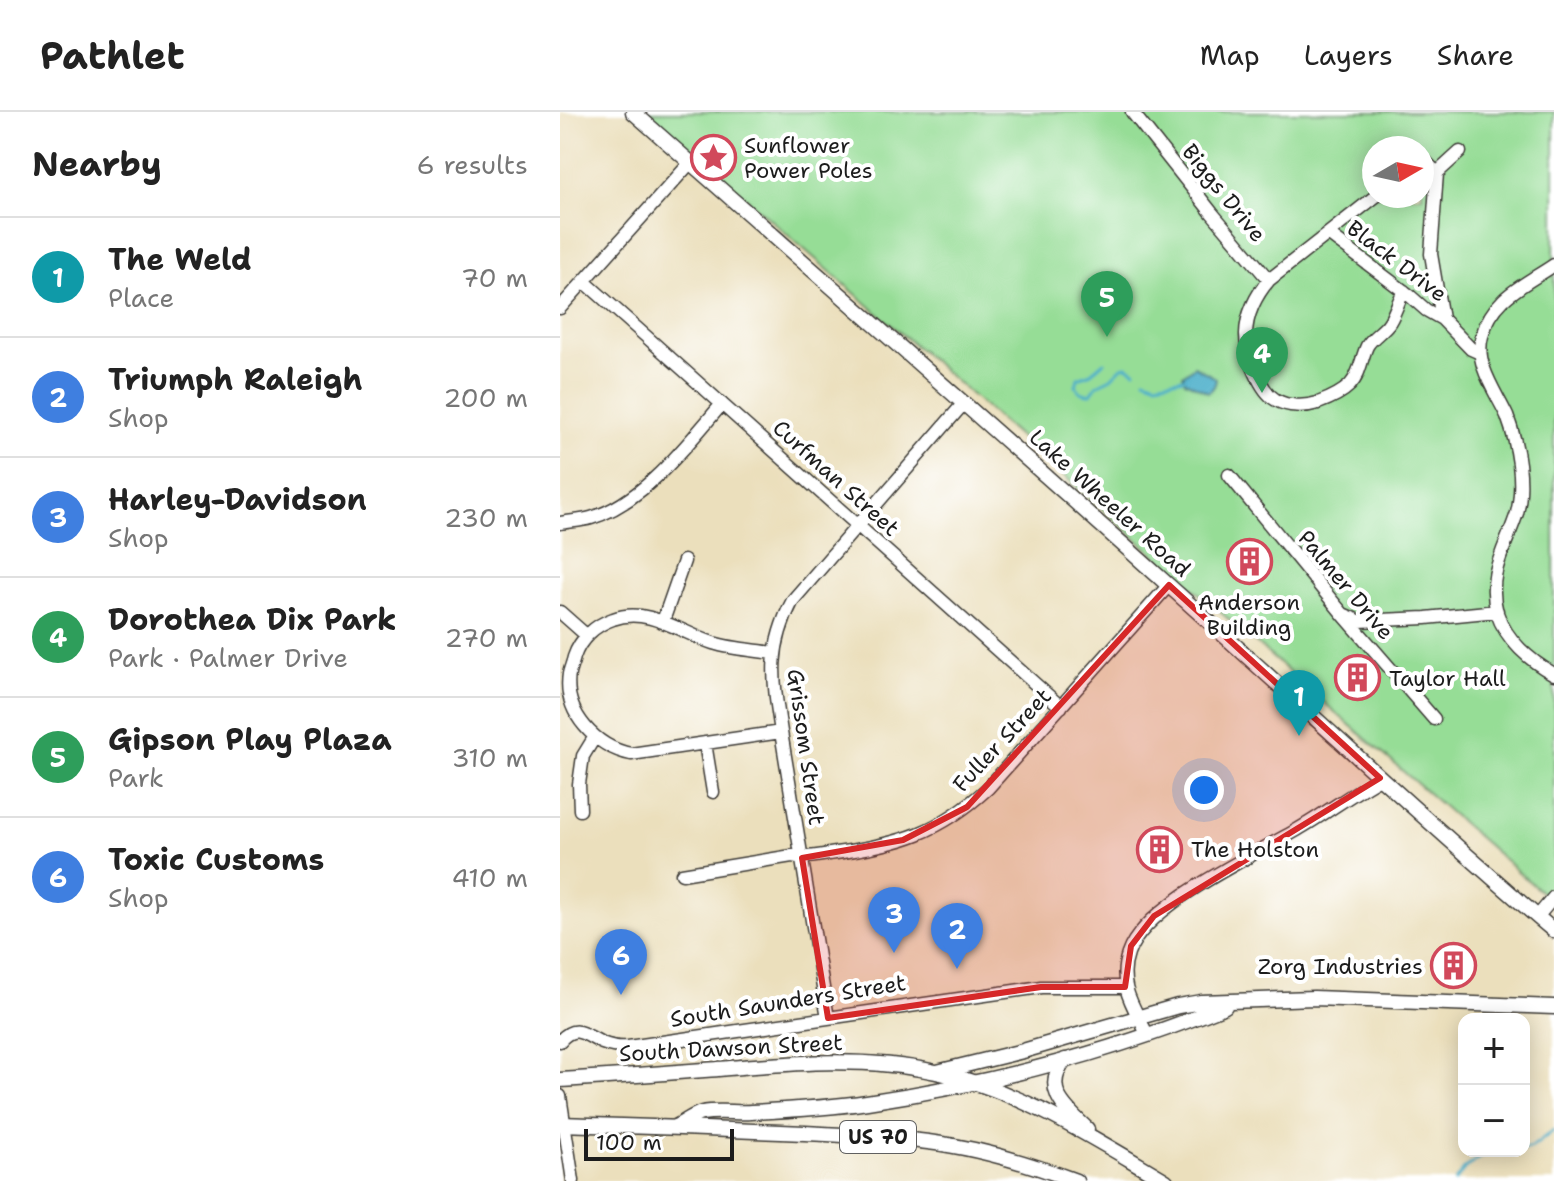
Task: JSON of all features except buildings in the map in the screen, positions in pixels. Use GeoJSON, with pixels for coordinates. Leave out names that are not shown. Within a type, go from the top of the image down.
{"type":"FeatureCollection","features":[{"type":"Feature","properties":{"kind":"main road","name":"Lake Wheeler Road"},"geometry":{"type":"LineString","coordinates":[[633,112],[1169,585],[1380,778],[1554,931]]}},
{"type":"Feature","properties":{"kind":"main road"},"geometry":{"type":"LineString","coordinates":[[937,1072],[1201,1002],[1314,998],[1554,1007]]}},
{"type":"Feature","properties":{"kind":"main road"},"geometry":{"type":"LineString","coordinates":[[675,1127],[702,1113],[842,1106],[924,1094],[1019,1073],[1184,1023],[1234,1002]]}},
{"type":"Feature","properties":{"kind":"main road"},"geometry":{"type":"LineString","coordinates":[[1065,1060],[1055,1079],[1057,1095],[1100,1141]]}},
{"type":"Feature","properties":{"kind":"main road","name":"South Dawson Street"},"geometry":{"type":"LineString","coordinates":[[560,1080],[812,1062],[864,1063],[937,1072],[993,1089],[1042,1110],[1166,1181]]}},
{"type":"Feature","properties":{"kind":"main road","name":"US 70"},"geometry":{"type":"LineString","coordinates":[[562,1124],[857,1135],[930,1142],[1000,1156],[1076,1181]]}},
{"type":"Feature","properties":{"kind":"street","name":"Biggs Drive"},"geometry":{"type":"LineString","coordinates":[[1132,112],[1269,280]]}},
{"type":"Feature","properties":{"kind":"street"},"geometry":{"type":"LineString","coordinates":[[1442,319],[1431,254],[1437,173],[1460,152]]}},
{"type":"Feature","properties":{"kind":"street"},"geometry":{"type":"LineString","coordinates":[[560,308],[690,163]]}},
{"type":"Feature","properties":{"kind":"street"},"geometry":{"type":"LineString","coordinates":[[1434,170],[1437,173]]}},
{"type":"Feature","properties":{"kind":"street"},"geometry":{"type":"LineString","coordinates":[[1362,207],[1269,280],[1261,290],[1251,308],[1246,334],[1250,359],[1260,380],[1274,399],[1291,406],[1312,405],[1332,398],[1352,384],[1369,342],[1387,325],[1404,291]]}},
{"type":"Feature","properties":{"kind":"street","name":"Black Drive"},"geometry":{"type":"LineString","coordinates":[[1328,234],[1442,319],[1471,349],[1480,353]]}},
{"type":"Feature","properties":{"kind":"street"},"geometry":{"type":"LineString","coordinates":[[1551,273],[1520,286],[1502,301],[1487,323],[1480,353],[1484,370],[1512,430],[1519,466],[1517,513],[1495,570],[1497,611],[1521,650],[1540,667],[1554,674]]}},
{"type":"Feature","properties":{"kind":"street","name":"Curfman Street"},"geometry":{"type":"LineString","coordinates":[[584,281],[1061,707]]}},
{"type":"Feature","properties":{"kind":"street","name":"Grissom Street"},"geometry":{"type":"LineString","coordinates":[[828,1018],[781,732],[774,653],[784,617],[793,600],[964,403]]}},
{"type":"Feature","properties":{"kind":"street"},"geometry":{"type":"LineString","coordinates":[[560,523],[592,518],[622,504],[652,481],[681,452],[722,404]]}},
{"type":"Feature","properties":{"kind":"street","name":"Palmer Drive"},"geometry":{"type":"LineString","coordinates":[[1229,475],[1434,719]]}},
{"type":"Feature","properties":{"kind":"street"},"geometry":{"type":"LineString","coordinates":[[663,621],[684,561]]}},
{"type":"Feature","properties":{"kind":"street","name":"Fuller Street"},"geometry":{"type":"LineString","coordinates":[[682,874],[792,856],[802,858],[851,851],[903,840],[941,823],[967,807],[988,788],[1169,585]]}},
{"type":"Feature","properties":{"kind":"street"},"geometry":{"type":"LineString","coordinates":[[1342,613],[1359,621],[1497,611]]}},
{"type":"Feature","properties":{"kind":"street"},"geometry":{"type":"LineString","coordinates":[[560,612],[586,635]]}},
{"type":"Feature","properties":{"kind":"street"},"geometry":{"type":"LineString","coordinates":[[774,653],[714,644],[663,621],[629,616],[612,619],[586,635],[577,650],[569,675],[569,695],[576,714],[594,738],[631,754],[781,732]]}},
{"type":"Feature","properties":{"kind":"street"},"geometry":{"type":"LineString","coordinates":[[580,810],[579,784],[583,756],[594,738]]}},
{"type":"Feature","properties":{"kind":"street"},"geometry":{"type":"LineString","coordinates":[[705,743],[713,792]]}},
{"type":"Feature","properties":{"kind":"street"},"geometry":{"type":"LineString","coordinates":[[1147,1034],[1125,987],[1125,967],[1131,946],[1154,916],[1236,863],[1380,778]]}},
{"type":"Feature","properties":{"kind":"street"},"geometry":{"type":"LineString","coordinates":[[1537,917],[1554,897]]}},
{"type":"Feature","properties":{"kind":"street","name":"South Saunders Street"},"geometry":{"type":"LineString","coordinates":[[560,1041],[568,1033],[581,1032],[605,1044],[628,1047],[1041,987],[1125,987]]}},
{"type":"Feature","properties":{"kind":"street"},"geometry":{"type":"LineString","coordinates":[[560,1096],[573,1181]]}},
{"type":"Feature","properties":{"kind":"highlighted area"},"geometry":{"type":"Polygon","coordinates":[[[1169,585],[1380,778],[1154,916],[1131,946],[1125,987],[1041,987],[828,1018],[802,858],[903,840],[967,807],[1169,585]]]}},
{"type":"Feature","properties":{"kind":"green space"},"geometry":{"type":"Polygon","coordinates":[[[647,112],[1554,112],[1554,903],[647,112]]]}},
{"type":"Feature","properties":{"kind":"water"},"geometry":{"type":"Polygon","coordinates":[[[1194,366],[1216,378],[1210,391],[1185,381],[1183,375],[1194,366]]]}},
{"type":"Feature","properties":{"kind":"waterway"},"geometry":{"type":"LineString","coordinates":[[1104,362],[1091,373],[1078,378],[1076,386],[1080,391],[1091,394],[1097,385],[1111,378],[1122,367],[1127,366],[1135,371]]}},
{"type":"Feature","properties":{"kind":"waterway"},"geometry":{"type":"LineString","coordinates":[[1145,379],[1156,383],[1184,378]]}},
{"type":"Feature","properties":{"kind":"waterway"},"geometry":{"type":"LineString","coordinates":[[1530,1148],[1554,1130]]}},
{"type":"Feature","properties":{"kind":"waterway"},"geometry":{"type":"LineString","coordinates":[[1455,1181],[1465,1168],[1481,1157]]}},
{"type":"Feature","properties":{"kind":"place","name":"Sunflower Power Poles"},"geometry":{"type":"Point","coordinates":[713,158]}},
{"type":"Feature","properties":{"kind":"place","name":"Gipson Play Plaza"},"geometry":{"type":"Point","coordinates":[1107,337]}},
{"type":"Feature","properties":{"kind":"place","name":"Dorothea Dix Park"},"geometry":{"type":"Point","coordinates":[1262,393]}},
{"type":"Feature","properties":{"kind":"place","name":"Anderson Building"},"geometry":{"type":"Point","coordinates":[1249,561]}},
{"type":"Feature","properties":{"kind":"place","name":"Taylor Hall"},"geometry":{"type":"Point","coordinates":[1358,678]}},
{"type":"Feature","properties":{"kind":"place","name":"The Weld"},"geometry":{"type":"Point","coordinates":[1299,736]}},
{"type":"Feature","properties":{"kind":"place","name":"The Holston"},"geometry":{"type":"Point","coordinates":[1160,849]}},
{"type":"Feature","properties":{"kind":"place","name":"Harley-Davidson"},"geometry":{"type":"Point","coordinates":[894,953]}},
{"type":"Feature","properties":{"kind":"place","name":"Zorg Industries"},"geometry":{"type":"Point","coordinates":[1454,966]}},
{"type":"Feature","properties":{"kind":"place","name":"Triumph Raleigh"},"geometry":{"type":"Point","coordinates":[957,969]}},
{"type":"Feature","properties":{"kind":"place","name":"Toxic Customs"},"geometry":{"type":"Point","coordinates":[621,995]}}]}
